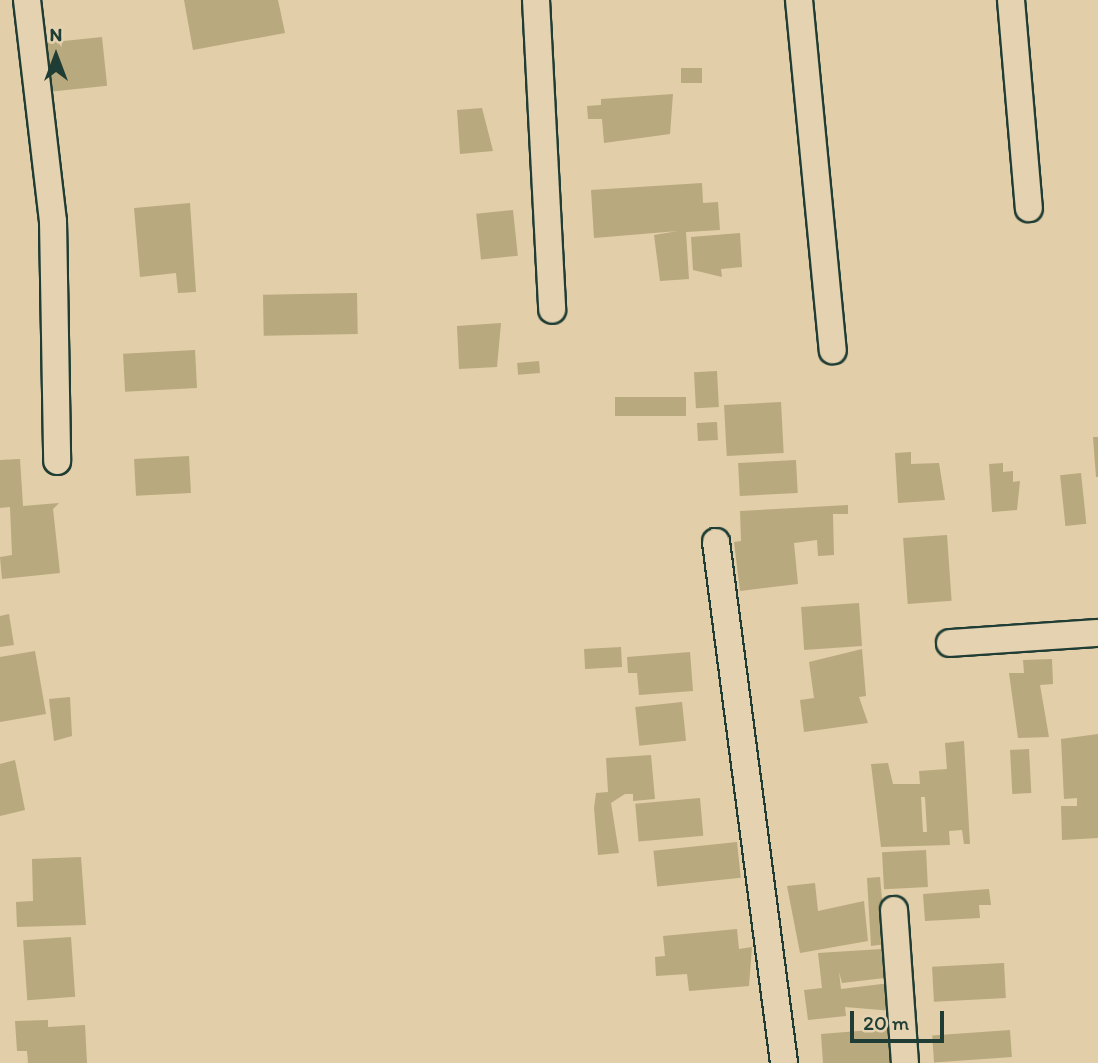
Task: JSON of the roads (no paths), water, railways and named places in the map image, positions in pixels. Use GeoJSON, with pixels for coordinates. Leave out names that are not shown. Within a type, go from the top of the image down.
{"type":"FeatureCollection","features":[{"type":"Feature","properties":{"kind":"street"},"geometry":{"type":"LineString","coordinates":[[27,0],[53,221],[57,461]]}},
{"type":"Feature","properties":{"kind":"street"},"geometry":{"type":"LineString","coordinates":[[536,0],[552,310]]}},
{"type":"Feature","properties":{"kind":"street"},"geometry":{"type":"LineString","coordinates":[[799,0],[833,350]]}},
{"type":"Feature","properties":{"kind":"street"},"geometry":{"type":"LineString","coordinates":[[1011,0],[1029,208]]}},
{"type":"Feature","properties":{"kind":"street"},"geometry":{"type":"LineString","coordinates":[[716,541],[784,1063]]}},
{"type":"Feature","properties":{"kind":"street"},"geometry":{"type":"LineString","coordinates":[[950,643],[1098,634]]}},
{"type":"Feature","properties":{"kind":"street"},"geometry":{"type":"LineString","coordinates":[[894,910],[905,1063]]}}]}
